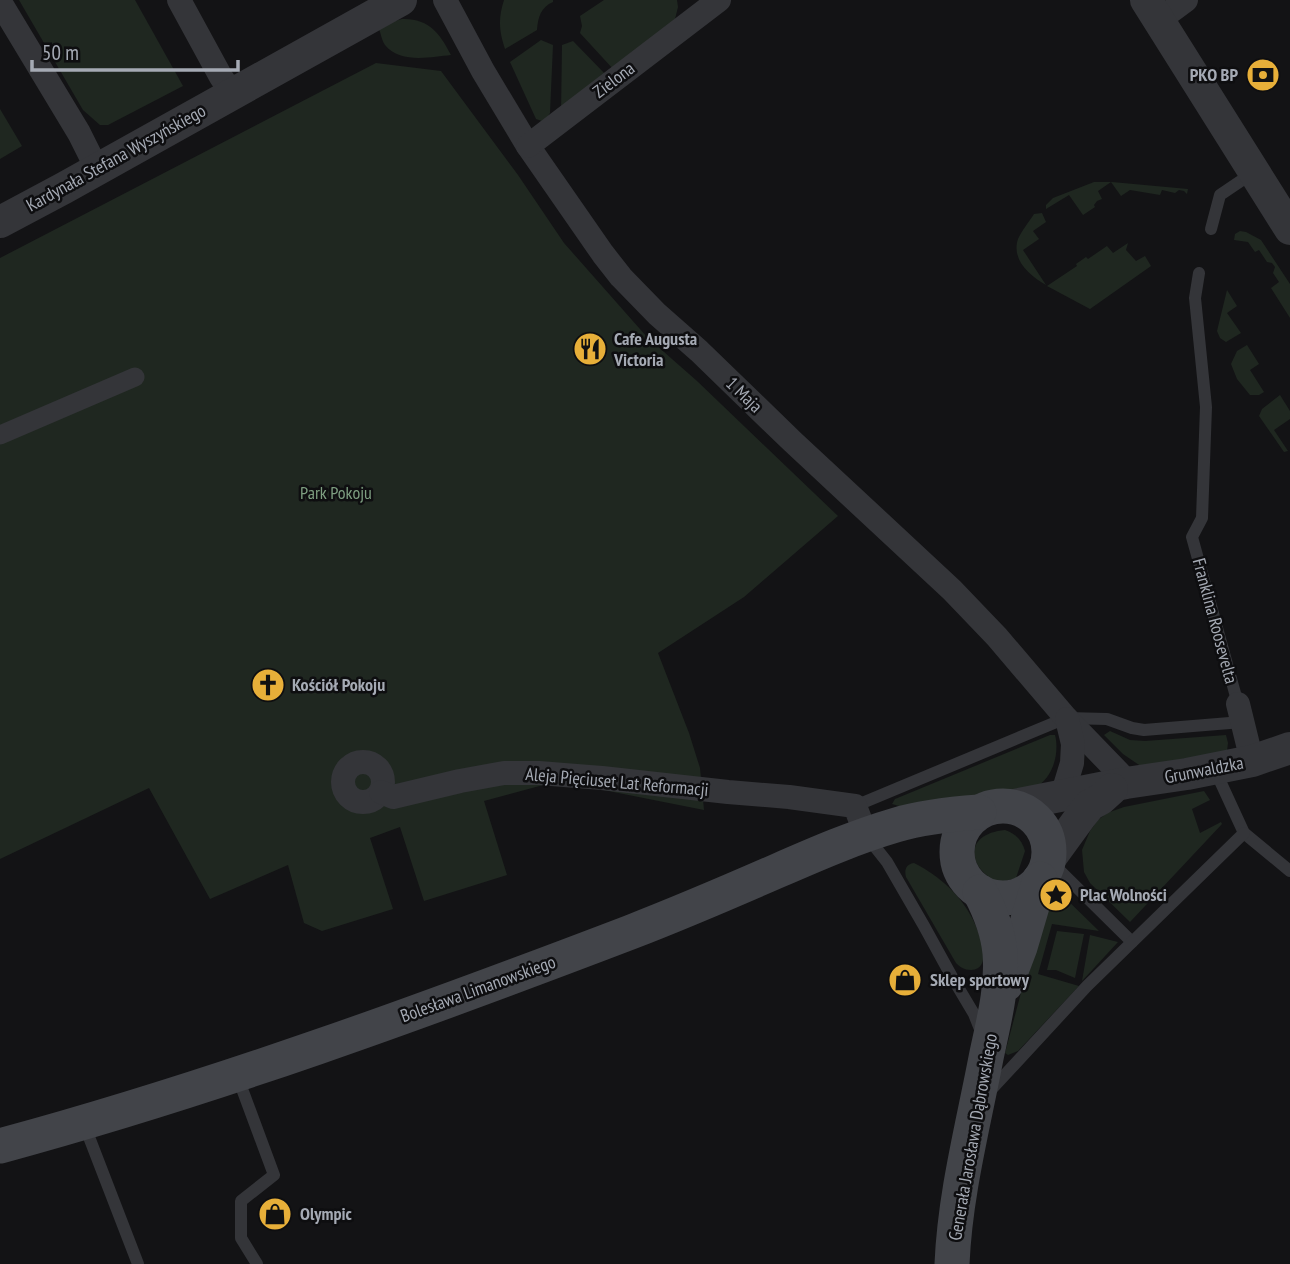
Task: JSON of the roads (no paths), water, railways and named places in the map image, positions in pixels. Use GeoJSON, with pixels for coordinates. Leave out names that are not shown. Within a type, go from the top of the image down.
{"type":"FeatureCollection","features":[{"type":"Feature","properties":{"kind":"main road"},"geometry":{"type":"LineString","coordinates":[[994,809],[969,820],[962,830],[957,855],[960,870],[968,883],[980,892],[996,898],[1013,897],[1028,891],[1045,870]]}},
{"type":"Feature","properties":{"kind":"main road"},"geometry":{"type":"LineString","coordinates":[[861,821],[897,824],[994,809],[1027,811],[1040,824],[1048,840],[1045,870],[997,1011]]}},
{"type":"Feature","properties":{"kind":"main road"},"geometry":{"type":"LineString","coordinates":[[861,821],[957,855]]}},
{"type":"Feature","properties":{"kind":"main road","name":"Bolesława Limanowskiego"},"geometry":{"type":"LineString","coordinates":[[0,1146],[84,1124],[453,1000],[639,928],[826,850],[861,821]]}},
{"type":"Feature","properties":{"kind":"main road"},"geometry":{"type":"LineString","coordinates":[[980,892],[989,909],[1000,951],[997,1011]]}},
{"type":"Feature","properties":{"kind":"main road","name":"Generała Jarosława Dąbrowskiego"},"geometry":{"type":"LineString","coordinates":[[953,1264],[954,1228],[997,1011]]}},
{"type":"Feature","properties":{"kind":"street"},"geometry":{"type":"LineString","coordinates":[[179,0],[232,93]]}},
{"type":"Feature","properties":{"kind":"street","name":"Kardynała Stefana Wyszyńskiego"},"geometry":{"type":"LineString","coordinates":[[0,222],[401,0]]}},
{"type":"Feature","properties":{"kind":"street","name":"1 Maja"},"geometry":{"type":"LineString","coordinates":[[445,0],[528,146],[621,277],[657,314],[952,590],[997,637],[1066,718],[1121,775],[1116,785]]}},
{"type":"Feature","properties":{"kind":"street"},"geometry":{"type":"LineString","coordinates":[[1186,0],[1152,10],[1290,229]]}},
{"type":"Feature","properties":{"kind":"street"},"geometry":{"type":"LineString","coordinates":[[0,2],[79,133],[97,169]]}},
{"type":"Feature","properties":{"kind":"street","name":"Zielona"},"geometry":{"type":"LineString","coordinates":[[528,146],[705,5]]}},
{"type":"Feature","properties":{"kind":"street"},"geometry":{"type":"LineString","coordinates":[[0,435],[135,377]]}},
{"type":"Feature","properties":{"kind":"street","name":"Franklina Roosevelta"},"geometry":{"type":"LineString","coordinates":[[1240,713],[1252,761]]}},
{"type":"Feature","properties":{"kind":"street","name":"1 Maja"},"geometry":{"type":"LineString","coordinates":[[1062,796],[1072,763],[1073,744],[1066,718]]}},
{"type":"Feature","properties":{"kind":"street","name":"Grunwaldzka"},"geometry":{"type":"LineString","coordinates":[[1116,785],[1252,761],[1290,748]]}},
{"type":"Feature","properties":{"kind":"street","name":"Aleja Pięciuset Lat Reformacji"},"geometry":{"type":"LineString","coordinates":[[381,792],[393,797],[493,775],[539,773],[789,797],[861,821]]}},
{"type":"Feature","properties":{"kind":"street"},"geometry":{"type":"LineString","coordinates":[[994,809],[1116,785]]}},
{"type":"Feature","properties":{"kind":"street"},"geometry":{"type":"LineString","coordinates":[[1045,870],[1090,805],[1116,785]]}},
{"type":"Feature","properties":{"kind":"lane"},"geometry":{"type":"LineString","coordinates":[[1211,229],[1220,195],[1254,172]]}},
{"type":"Feature","properties":{"kind":"lane","name":"Franklina Roosevelta"},"geometry":{"type":"LineString","coordinates":[[1199,273],[1195,298],[1206,407],[1202,518],[1192,537],[1240,713]]}},
{"type":"Feature","properties":{"kind":"lane"},"geometry":{"type":"LineString","coordinates":[[988,1050],[974,1014],[861,821],[1066,718],[1107,719],[1144,730],[1240,713]]}},
{"type":"Feature","properties":{"kind":"lane"},"geometry":{"type":"LineString","coordinates":[[1214,768],[1244,833],[1290,871]]}},
{"type":"Feature","properties":{"kind":"lane"},"geometry":{"type":"LineString","coordinates":[[977,1104],[1076,998],[1244,833]]}},
{"type":"Feature","properties":{"kind":"lane"},"geometry":{"type":"LineString","coordinates":[[1045,870],[1132,942]]}},
{"type":"Feature","properties":{"kind":"lane"},"geometry":{"type":"LineString","coordinates":[[236,1074],[274,1175],[241,1201],[242,1238],[257,1264]]}},
{"type":"Feature","properties":{"kind":"lane"},"geometry":{"type":"LineString","coordinates":[[84,1124],[138,1264]]}},
{"type":"Feature","properties":{"kind":"place","name":"PKO BP"},"geometry":{"type":"Point","coordinates":[1263,75]}},
{"type":"Feature","properties":{"kind":"place","name":"Cafe Augusta Victoria"},"geometry":{"type":"Point","coordinates":[590,349]}},
{"type":"Feature","properties":{"kind":"place","name":"Kościół Pokoju"},"geometry":{"type":"Point","coordinates":[268,685]}},
{"type":"Feature","properties":{"kind":"place","name":"Plac Wolności"},"geometry":{"type":"Point","coordinates":[1056,895]}},
{"type":"Feature","properties":{"kind":"place","name":"Sklep sportowy"},"geometry":{"type":"Point","coordinates":[905,980]}},
{"type":"Feature","properties":{"kind":"place","name":"Olympic"},"geometry":{"type":"Point","coordinates":[275,1214]}},
{"type":"Feature","properties":{"kind":"park label","name":"Park Pokoju"},"geometry":{"type":"Point","coordinates":[336,493]}}]}
